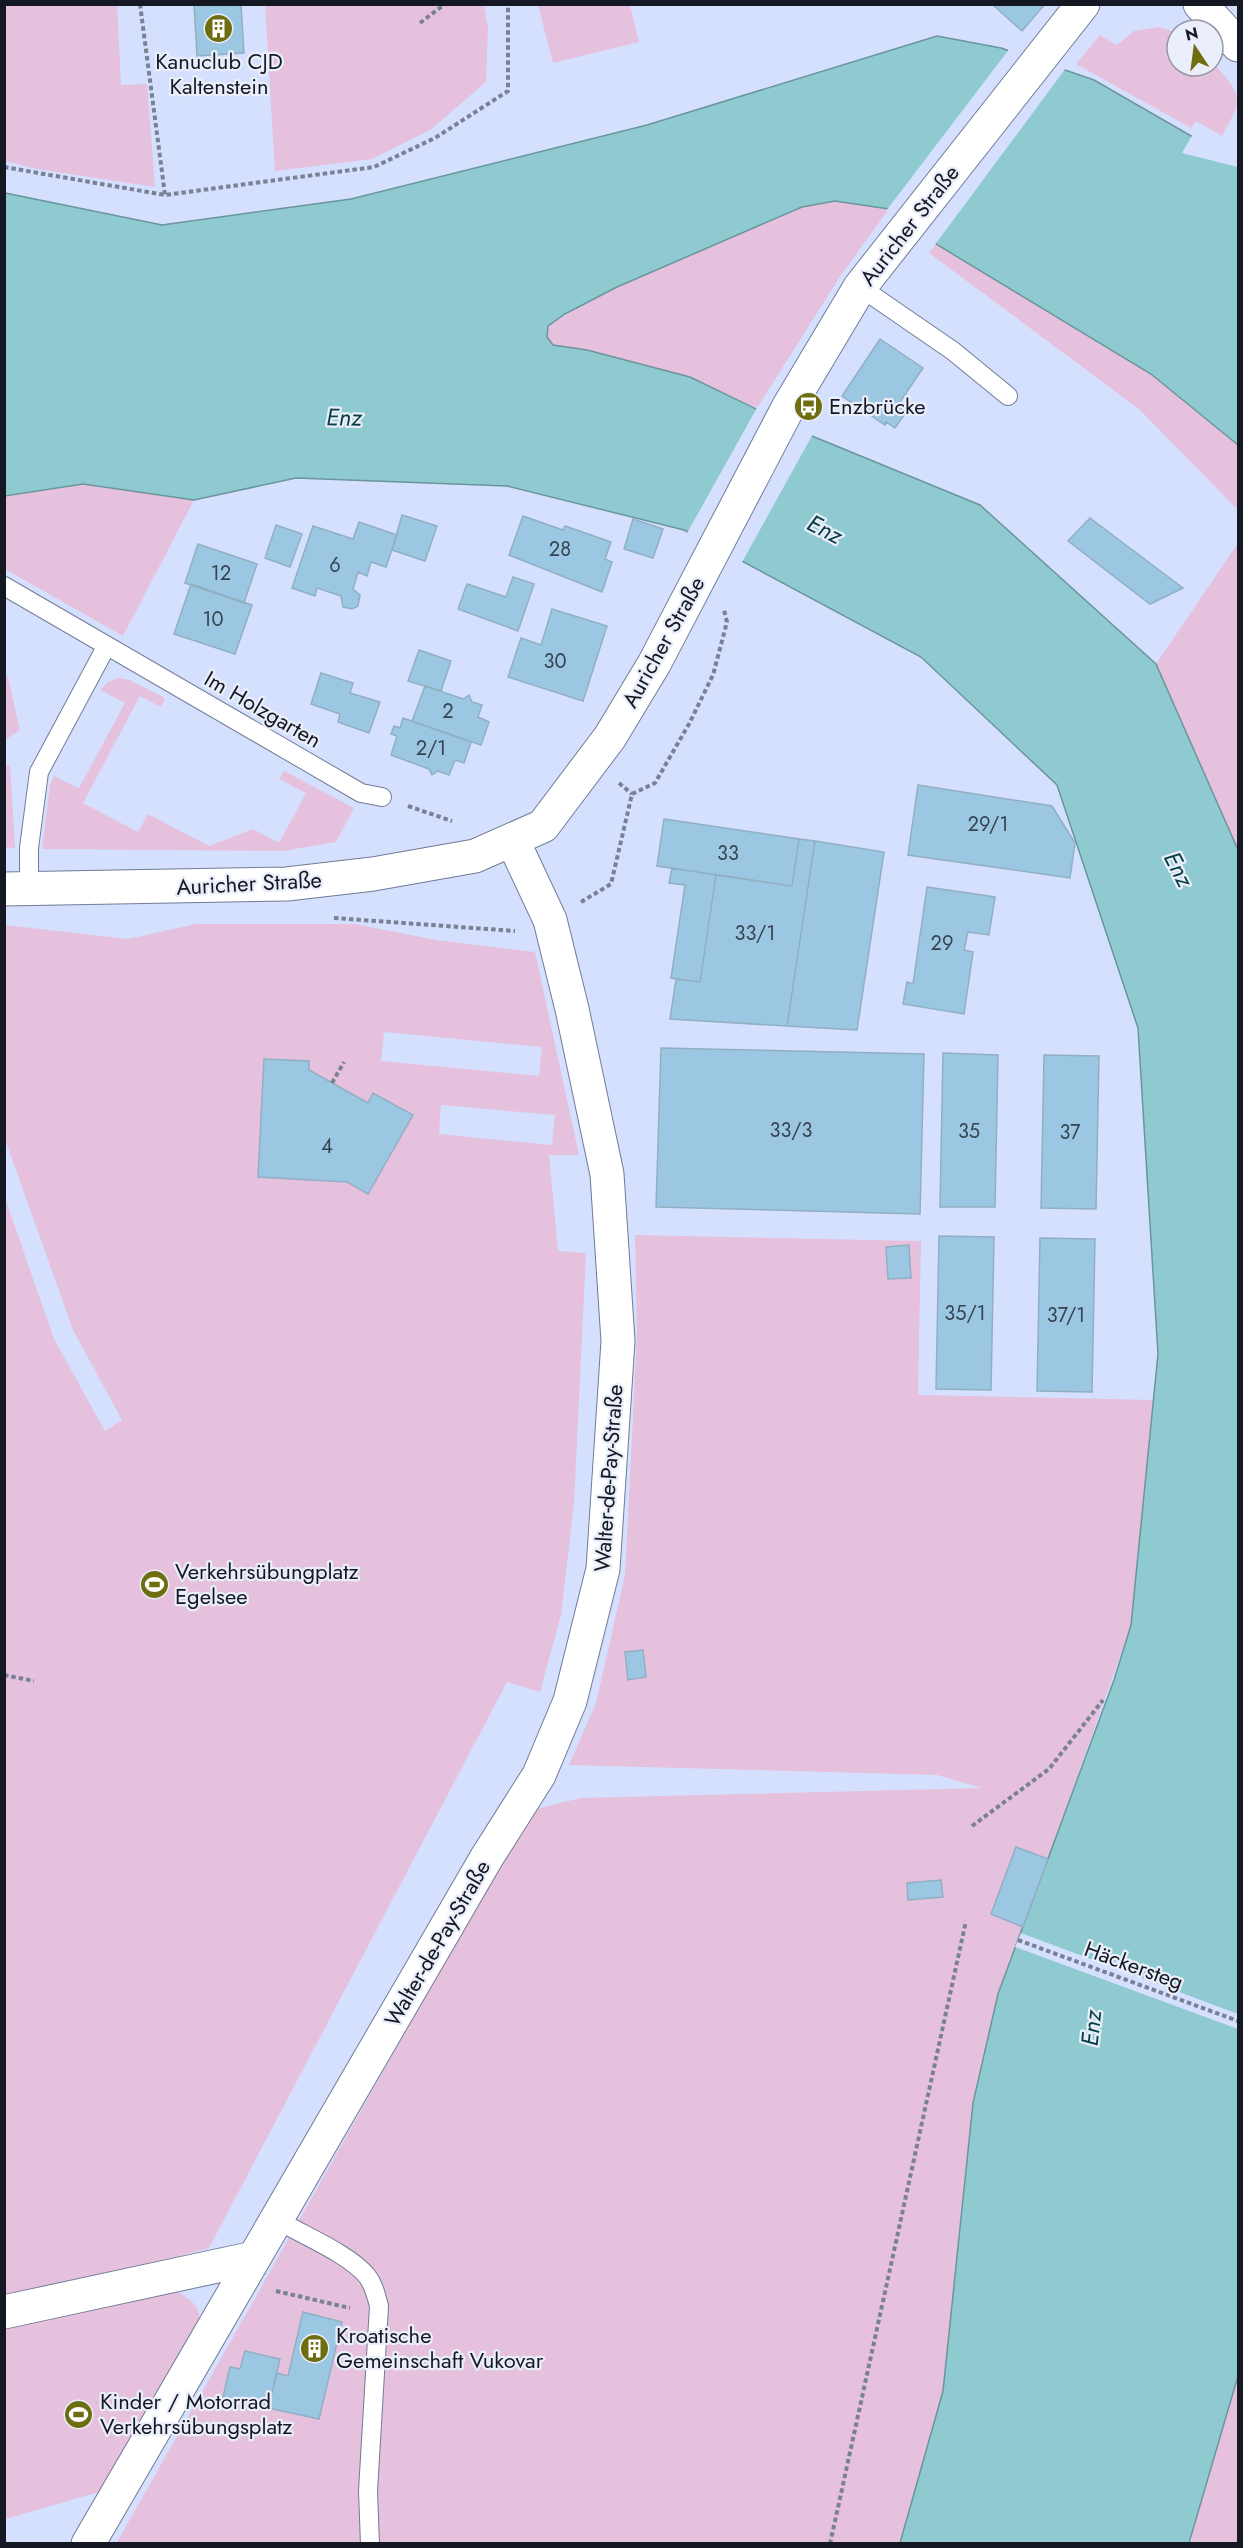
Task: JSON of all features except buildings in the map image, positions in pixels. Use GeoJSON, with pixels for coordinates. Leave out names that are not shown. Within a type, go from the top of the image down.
{"type":"FeatureCollection","features":[{"type":"Feature","properties":{"kind":"street","name":"Auricher Straße"},"geometry":{"type":"LineString","coordinates":[[17,890],[287,884],[426,867],[475,856],[543,826],[610,737],[654,664],[706,562],[786,415],[860,287],[1083,4]]}},
{"type":"Feature","properties":{"kind":"street"},"geometry":{"type":"LineString","coordinates":[[1200,4],[1239,45]]}},
{"type":"Feature","properties":{"kind":"street","name":"Walter-de-Pay-Straße"},"geometry":{"type":"LineString","coordinates":[[88,2544],[487,1857],[544,1775],[570,1701],[603,1569],[618,1341],[606,1174],[572,1009],[550,920],[513,841]]}},
{"type":"Feature","properties":{"kind":"street"},"geometry":{"type":"LineString","coordinates":[[4,2312],[247,2270]]}},
{"type":"Feature","properties":{"kind":"lane"},"geometry":{"type":"LineString","coordinates":[[860,287],[953,351],[1008,396]]}},
{"type":"Feature","properties":{"kind":"lane","name":"Im Holzgarten"},"geometry":{"type":"LineString","coordinates":[[4,586],[361,793],[382,797]]}},
{"type":"Feature","properties":{"kind":"lane"},"geometry":{"type":"LineString","coordinates":[[17,890],[29,848],[39,772],[106,647]]}},
{"type":"Feature","properties":{"kind":"lane"},"geometry":{"type":"LineString","coordinates":[[283,2223],[361,2270],[375,2290],[378,2315],[368,2491],[370,2544]]}},
{"type":"Feature","properties":{"kind":"path"},"geometry":{"type":"LineString","coordinates":[[140,4],[165,195]]}},
{"type":"Feature","properties":{"kind":"path"},"geometry":{"type":"LineString","coordinates":[[420,23],[445,4]]}},
{"type":"Feature","properties":{"kind":"path"},"geometry":{"type":"LineString","coordinates":[[4,167],[165,195],[374,167],[435,138],[508,91],[508,4]]}},
{"type":"Feature","properties":{"kind":"path"},"geometry":{"type":"LineString","coordinates":[[575,905],[611,884],[632,794],[655,783],[712,675],[728,622],[715,577],[706,562]]}},
{"type":"Feature","properties":{"kind":"path"},"geometry":{"type":"LineString","coordinates":[[382,797],[458,823]]}},
{"type":"Feature","properties":{"kind":"path"},"geometry":{"type":"LineString","coordinates":[[332,1083],[344,1062]]}},
{"type":"Feature","properties":{"kind":"path"},"geometry":{"type":"LineString","coordinates":[[4,1675],[34,1681]]}},
{"type":"Feature","properties":{"kind":"path"},"geometry":{"type":"LineString","coordinates":[[972,1826],[1049,1769],[1103,1700]]}},
{"type":"Feature","properties":{"kind":"path"},"geometry":{"type":"LineString","coordinates":[[830,2544],[966,1921]]}},
{"type":"Feature","properties":{"kind":"path","name":"Häckersteg"},"geometry":{"type":"LineString","coordinates":[[1018,1940],[1239,2021]]}},
{"type":"Feature","properties":{"kind":"path"},"geometry":{"type":"LineString","coordinates":[[247,2270],[378,2315]]}},
{"type":"Feature","properties":{"kind":"shaded area"},"geometry":{"type":"Polygon","coordinates":[[[4,5],[117,5],[121,85],[147,84],[155,187],[37,169],[5,161],[4,5]]]}},
{"type":"Feature","properties":{"kind":"shaded area"},"geometry":{"type":"Polygon","coordinates":[[[265,5],[484,5],[488,28],[486,82],[430,130],[372,159],[275,171],[265,5]]]}},
{"type":"Feature","properties":{"kind":"shaded area"},"geometry":{"type":"Polygon","coordinates":[[[538,5],[630,5],[639,42],[553,63],[538,5]]]}},
{"type":"Feature","properties":{"kind":"shaded area"},"geometry":{"type":"Polygon","coordinates":[[[1160,27],[1165,29],[1165,78],[1225,77],[1230,83],[1235,90],[1236,105],[1222,136],[1196,121],[1191,128],[1076,64],[1100,35],[1117,45],[1134,31],[1160,27]]]}},
{"type":"Feature","properties":{"kind":"shaded area"},"geometry":{"type":"Polygon","coordinates":[[[835,201],[889,209],[841,275],[757,408],[690,377],[587,350],[552,345],[547,337],[548,326],[617,287],[802,207],[835,201]]]}},
{"type":"Feature","properties":{"kind":"shaded area"},"geometry":{"type":"Polygon","coordinates":[[[936,244],[1151,374],[1227,434],[1238,445],[1238,510],[1139,409],[929,253],[936,244]]]}},
{"type":"Feature","properties":{"kind":"shaded area"},"geometry":{"type":"Polygon","coordinates":[[[83,484],[194,500],[123,636],[5,569],[5,496],[83,484]]]}},
{"type":"Feature","properties":{"kind":"shaded area"},"geometry":{"type":"Polygon","coordinates":[[[1238,543],[1238,850],[1156,664],[1238,543]]]}},
{"type":"Feature","properties":{"kind":"shaded area"},"geometry":{"type":"Polygon","coordinates":[[[5,673],[20,730],[5,740],[5,673]]]}},
{"type":"Feature","properties":{"kind":"shaded area"},"geometry":{"type":"Polygon","coordinates":[[[118,678],[129,680],[165,698],[161,707],[140,696],[83,803],[138,832],[148,814],[209,846],[253,829],[279,843],[306,793],[279,779],[284,771],[354,808],[336,842],[283,851],[42,849],[50,785],[54,776],[79,788],[125,703],[100,690],[108,682],[118,678]]]}},
{"type":"Feature","properties":{"kind":"shaded area"},"geometry":{"type":"Polygon","coordinates":[[[10,765],[15,848],[5,847],[5,766],[10,765]]]}},
{"type":"Feature","properties":{"kind":"shaded area","name":"Verkehrsübungplatz Egelsee"},"geometry":{"type":"Polygon","coordinates":[[[196,924],[355,924],[436,940],[535,952],[579,1155],[549,1155],[558,1251],[586,1253],[574,1503],[561,1615],[540,1692],[507,1682],[209,2248],[5,2304],[4,1195],[54,1339],[105,1431],[122,1420],[73,1330],[5,1139],[5,925],[128,939],[196,924]],[[384,1032],[381,1061],[539,1076],[542,1047],[384,1032]],[[441,1105],[439,1134],[552,1145],[555,1115],[441,1105]]]}},
{"type":"Feature","properties":{"kind":"shaded area"},"geometry":{"type":"Polygon","coordinates":[[[635,1235],[921,1241],[918,1395],[1154,1400],[1131,1625],[1048,1859],[1016,1847],[991,1914],[1023,1927],[998,1994],[973,2103],[943,2391],[900,2543],[116,2544],[531,1810],[581,1798],[982,1788],[937,1775],[569,1765],[596,1703],[625,1575],[637,1336],[635,1235]]]}},
{"type":"Feature","properties":{"kind":"shaded area","name":"Kinder / Motorrad Verkehrsübungsplatz"},"geometry":{"type":"Polygon","coordinates":[[[176,2291],[190,2300],[197,2309],[200,2338],[106,2490],[5,2519],[5,2321],[176,2291]]]}},
{"type":"Feature","properties":{"kind":"shaded area"},"geometry":{"type":"Polygon","coordinates":[[[1238,2376],[1238,2543],[1190,2544],[1218,2437],[1238,2376]]]}},
{"type":"Feature","properties":{"kind":"water","name":"Enz"},"geometry":{"type":"Polygon","coordinates":[[[937,36],[1001,48],[1094,80],[1238,163],[1238,445],[1151,374],[936,244],[889,209],[835,201],[802,207],[617,287],[565,314],[548,326],[547,337],[553,345],[587,350],[690,377],[812,436],[980,505],[1156,664],[1238,850],[1238,2376],[1189,2543],[900,2543],[943,2391],[973,2103],[998,1994],[1114,1680],[1131,1625],[1158,1354],[1138,1028],[1057,785],[921,657],[684,530],[507,486],[296,478],[194,500],[83,484],[5,496],[5,193],[162,225],[351,199],[647,125],[937,36]]]}},
{"type":"Feature","properties":{"kind":"pier"},"geometry":{"type":"Polygon","coordinates":[[[1010,48],[1066,68],[934,246],[886,211],[1010,48]]]}},
{"type":"Feature","properties":{"kind":"pier"},"geometry":{"type":"Polygon","coordinates":[[[1193,134],[1238,160],[1238,167],[1182,153],[1193,134]]]}},
{"type":"Feature","properties":{"kind":"pier"},"geometry":{"type":"Polygon","coordinates":[[[758,406],[813,434],[741,564],[686,535],[758,406]]]}},
{"type":"Feature","properties":{"kind":"pier"},"geometry":{"type":"Polygon","coordinates":[[[1021,1933],[1238,2014],[1238,2029],[1015,1947],[1021,1933]]]}},
{"type":"Feature","properties":{"kind":"place","name":"Kanuclub CJD Kaltenstein"},"geometry":{"type":"Point","coordinates":[219,29]}},
{"type":"Feature","properties":{"kind":"place","name":"Enzbrücke"},"geometry":{"type":"Point","coordinates":[808,406]}},
{"type":"Feature","properties":{"kind":"place","name":"Verkehrsübungplatz Egelsee"},"geometry":{"type":"Point","coordinates":[154,1584]}},
{"type":"Feature","properties":{"kind":"place","name":"Kroatische Gemeinschaft Vukovar"},"geometry":{"type":"Point","coordinates":[315,2348]}},
{"type":"Feature","properties":{"kind":"place","name":"Kinder / Motorrad Verkehrsübungsplatz"},"geometry":{"type":"Point","coordinates":[79,2414]}}]}
